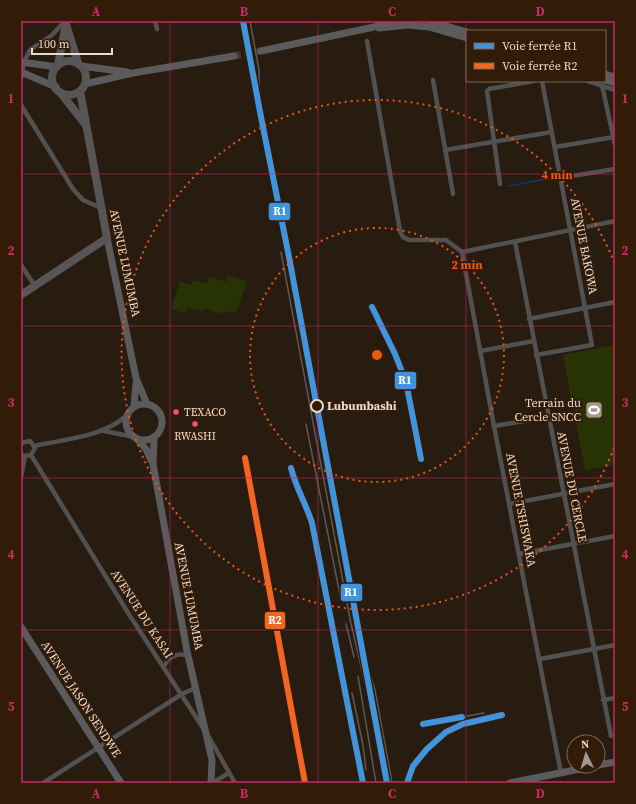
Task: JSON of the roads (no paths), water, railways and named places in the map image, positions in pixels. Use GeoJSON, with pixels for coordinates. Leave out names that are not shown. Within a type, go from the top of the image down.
{"type":"FeatureCollection","features":[{"type":"Feature","properties":{"kind":"highway","name":"AVENUE LUMUMBA"},"geometry":{"type":"LineString","coordinates":[[65,22],[80,64],[86,75],[82,88],[85,124],[108,238]]}},
{"type":"Feature","properties":{"kind":"highway"},"geometry":{"type":"LineString","coordinates":[[65,22],[57,66],[53,77],[57,88],[69,94],[82,88]]}},
{"type":"Feature","properties":{"kind":"highway"},"geometry":{"type":"LineString","coordinates":[[57,66],[68,61],[80,64]]}},
{"type":"Feature","properties":{"kind":"highway","name":"AVENUE LUMUMBA"},"geometry":{"type":"LineString","coordinates":[[57,88],[85,124]]}},
{"type":"Feature","properties":{"kind":"highway"},"geometry":{"type":"LineString","coordinates":[[21,295],[108,238]]}},
{"type":"Feature","properties":{"kind":"main road"},"geometry":{"type":"LineString","coordinates":[[261,51],[374,27],[392,21]]}},
{"type":"Feature","properties":{"kind":"main road"},"geometry":{"type":"LineString","coordinates":[[429,21],[466,32]]}},
{"type":"Feature","properties":{"kind":"main road"},"geometry":{"type":"LineString","coordinates":[[374,27],[381,28],[408,23],[436,28],[466,38]]}},
{"type":"Feature","properties":{"kind":"main road"},"geometry":{"type":"LineString","coordinates":[[82,88],[133,73],[234,56]]}},
{"type":"Feature","properties":{"kind":"main road"},"geometry":{"type":"LineString","coordinates":[[24,60],[57,66]]}},
{"type":"Feature","properties":{"kind":"main road"},"geometry":{"type":"LineString","coordinates":[[80,64],[133,73]]}},
{"type":"Feature","properties":{"kind":"main road"},"geometry":{"type":"LineString","coordinates":[[21,74],[57,88]]}},
{"type":"Feature","properties":{"kind":"main road"},"geometry":{"type":"LineString","coordinates":[[603,83],[615,83]]}},
{"type":"Feature","properties":{"kind":"main road","name":"AVENUE LUMUMBA"},"geometry":{"type":"LineString","coordinates":[[108,238],[136,378],[147,404]]}},
{"type":"Feature","properties":{"kind":"main road"},"geometry":{"type":"LineString","coordinates":[[136,378],[134,407],[127,415],[127,429],[146,449],[152,464]]}},
{"type":"Feature","properties":{"kind":"main road"},"geometry":{"type":"LineString","coordinates":[[134,407],[147,404],[159,410],[163,420],[161,431],[154,438],[144,441],[136,438]]}},
{"type":"Feature","properties":{"kind":"main road"},"geometry":{"type":"LineString","coordinates":[[152,464],[154,438]]}},
{"type":"Feature","properties":{"kind":"main road","name":"AVENUE LUMUMBA"},"geometry":{"type":"LineString","coordinates":[[152,464],[188,656],[212,760],[212,783]]}},
{"type":"Feature","properties":{"kind":"main road","name":"AVENUE JASON SENDWE"},"geometry":{"type":"LineString","coordinates":[[21,627],[121,783]]}},
{"type":"Feature","properties":{"kind":"main road"},"geometry":{"type":"LineString","coordinates":[[510,783],[566,771]]}},
{"type":"Feature","properties":{"kind":"street"},"geometry":{"type":"LineString","coordinates":[[156,21],[157,30]]}},
{"type":"Feature","properties":{"kind":"street"},"geometry":{"type":"LineString","coordinates":[[21,74],[24,60],[30,50],[52,35],[65,22]]}},
{"type":"Feature","properties":{"kind":"street"},"geometry":{"type":"LineString","coordinates":[[367,41],[400,231],[403,237],[409,240],[446,240],[462,252],[615,221]]}},
{"type":"Feature","properties":{"kind":"street"},"geometry":{"type":"LineString","coordinates":[[433,80],[453,194]]}},
{"type":"Feature","properties":{"kind":"street"},"geometry":{"type":"LineString","coordinates":[[500,184],[488,90],[529,82]]}},
{"type":"Feature","properties":{"kind":"street","name":"AVENUE BAKOWA"},"geometry":{"type":"LineString","coordinates":[[536,355],[592,345],[542,82]]}},
{"type":"Feature","properties":{"kind":"street"},"geometry":{"type":"LineString","coordinates":[[603,83],[615,90]]}},
{"type":"Feature","properties":{"kind":"street"},"geometry":{"type":"LineString","coordinates":[[603,83],[615,145]]}},
{"type":"Feature","properties":{"kind":"street"},"geometry":{"type":"LineString","coordinates":[[21,105],[77,195],[83,200],[101,208]]}},
{"type":"Feature","properties":{"kind":"street"},"geometry":{"type":"LineString","coordinates":[[445,150],[552,132]]}},
{"type":"Feature","properties":{"kind":"street"},"geometry":{"type":"LineString","coordinates":[[555,148],[614,137]]}},
{"type":"Feature","properties":{"kind":"street"},"geometry":{"type":"LineString","coordinates":[[560,178],[615,169]]}},
{"type":"Feature","properties":{"kind":"street","name":"AVENUE DU CERCLE"},"geometry":{"type":"LineString","coordinates":[[515,242],[611,736]]}},
{"type":"Feature","properties":{"kind":"street","name":"AVENUE TSHISWAKA"},"geometry":{"type":"LineString","coordinates":[[462,252],[561,772]]}},
{"type":"Feature","properties":{"kind":"street"},"geometry":{"type":"LineString","coordinates":[[21,265],[35,286]]}},
{"type":"Feature","properties":{"kind":"street"},"geometry":{"type":"LineString","coordinates":[[529,319],[615,302]]}},
{"type":"Feature","properties":{"kind":"street"},"geometry":{"type":"LineString","coordinates":[[480,351],[534,340]]}},
{"type":"Feature","properties":{"kind":"street"},"geometry":{"type":"LineString","coordinates":[[34,446],[103,431],[120,422],[127,415]]}},
{"type":"Feature","properties":{"kind":"street"},"geometry":{"type":"LineString","coordinates":[[494,426],[548,417]]}},
{"type":"Feature","properties":{"kind":"street"},"geometry":{"type":"LineString","coordinates":[[103,431],[136,438]]}},
{"type":"Feature","properties":{"kind":"street"},"geometry":{"type":"LineString","coordinates":[[21,443],[30,441],[34,446],[34,451],[31,455],[23,455],[21,477]]}},
{"type":"Feature","properties":{"kind":"street","name":"AVENUE DU KASAI"},"geometry":{"type":"LineString","coordinates":[[31,455],[206,732],[235,783]]}},
{"type":"Feature","properties":{"kind":"street"},"geometry":{"type":"LineString","coordinates":[[509,504],[615,484]]}},
{"type":"Feature","properties":{"kind":"street"},"geometry":{"type":"LineString","coordinates":[[519,554],[615,536]]}},
{"type":"Feature","properties":{"kind":"street"},"geometry":{"type":"LineString","coordinates":[[540,659],[615,645]]}},
{"type":"Feature","properties":{"kind":"street"},"geometry":{"type":"LineString","coordinates":[[164,667],[167,660],[176,655],[184,654],[188,656]]}},
{"type":"Feature","properties":{"kind":"street"},"geometry":{"type":"LineString","coordinates":[[43,783],[98,746],[182,694],[195,688]]}},
{"type":"Feature","properties":{"kind":"street"},"geometry":{"type":"LineString","coordinates":[[603,700],[615,698]]}},
{"type":"Feature","properties":{"kind":"street"},"geometry":{"type":"LineString","coordinates":[[212,783],[229,773]]}},
{"type":"Feature","properties":{"kind":"waterway"},"geometry":{"type":"LineString","coordinates":[[509,186],[557,177]]}},
{"type":"Feature","properties":{"kind":"tunnel"},"geometry":{"type":"LineString","coordinates":[[234,56],[261,51]]}},
{"type":"Feature","properties":{"kind":"railway"},"geometry":{"type":"LineString","coordinates":[[250,21],[259,70],[259,90]]}},
{"type":"Feature","properties":{"kind":"railway"},"geometry":{"type":"LineString","coordinates":[[281,252],[350,619],[365,684]]}},
{"type":"Feature","properties":{"kind":"railway"},"geometry":{"type":"LineString","coordinates":[[372,307],[395,354],[406,382],[421,459]]}},
{"type":"Feature","properties":{"kind":"railway"},"geometry":{"type":"LineString","coordinates":[[306,424],[341,600]]}},
{"type":"Feature","properties":{"kind":"railway"},"geometry":{"type":"LineString","coordinates":[[245,458],[305,783]]}},
{"type":"Feature","properties":{"kind":"railway"},"geometry":{"type":"LineString","coordinates":[[291,468],[312,523],[363,783]]}},
{"type":"Feature","properties":{"kind":"railway"},"geometry":{"type":"LineString","coordinates":[[346,624],[354,657]]}},
{"type":"Feature","properties":{"kind":"railway"},"geometry":{"type":"LineString","coordinates":[[361,643],[375,690],[392,783]]}},
{"type":"Feature","properties":{"kind":"railway"},"geometry":{"type":"LineString","coordinates":[[358,676],[376,783]]}},
{"type":"Feature","properties":{"kind":"railway"},"geometry":{"type":"LineString","coordinates":[[352,693],[363,745],[366,770]]}},
{"type":"Feature","properties":{"kind":"railway"},"geometry":{"type":"LineString","coordinates":[[423,724],[484,713]]}},
{"type":"Feature","properties":{"kind":"railway"},"geometry":{"type":"LineString","coordinates":[[407,783],[413,766],[427,749],[446,732],[463,724],[502,715]]}},
{"type":"Feature","properties":{"kind":"railway"},"geometry":{"type":"LineString","coordinates":[[377,730],[384,783]]}},
{"type":"Feature","properties":{"kind":"rail line","name":"R1"},"geometry":{"type":"LineString","coordinates":[[243,21],[289,257],[387,783]]}},
{"type":"Feature","properties":{"kind":"rail line","name":"R1"},"geometry":{"type":"LineString","coordinates":[[372,307],[395,354],[406,382],[421,459]]}},
{"type":"Feature","properties":{"kind":"rail line","name":"R2"},"geometry":{"type":"LineString","coordinates":[[245,458],[305,783]]}},
{"type":"Feature","properties":{"kind":"rail line","name":"R1"},"geometry":{"type":"LineString","coordinates":[[291,468],[312,523],[363,783]]}},
{"type":"Feature","properties":{"kind":"rail line","name":"R1"},"geometry":{"type":"LineString","coordinates":[[407,783],[413,766],[427,749],[446,732],[463,724],[502,715]]}},
{"type":"Feature","properties":{"kind":"rail line","name":"R1"},"geometry":{"type":"LineString","coordinates":[[423,724],[462,717]]}},
{"type":"Feature","properties":{"kind":"place","name":"Lubumbashi"},"geometry":{"type":"Point","coordinates":[317,406]}},
{"type":"Feature","properties":{"kind":"place","name":"Terrain du Cercle SNCC"},"geometry":{"type":"Point","coordinates":[594,410]}},
{"type":"Feature","properties":{"kind":"place","name":"TEXACO"},"geometry":{"type":"Point","coordinates":[176,412]}},
{"type":"Feature","properties":{"kind":"place","name":"RWASHI"},"geometry":{"type":"Point","coordinates":[195,424]}}]}
